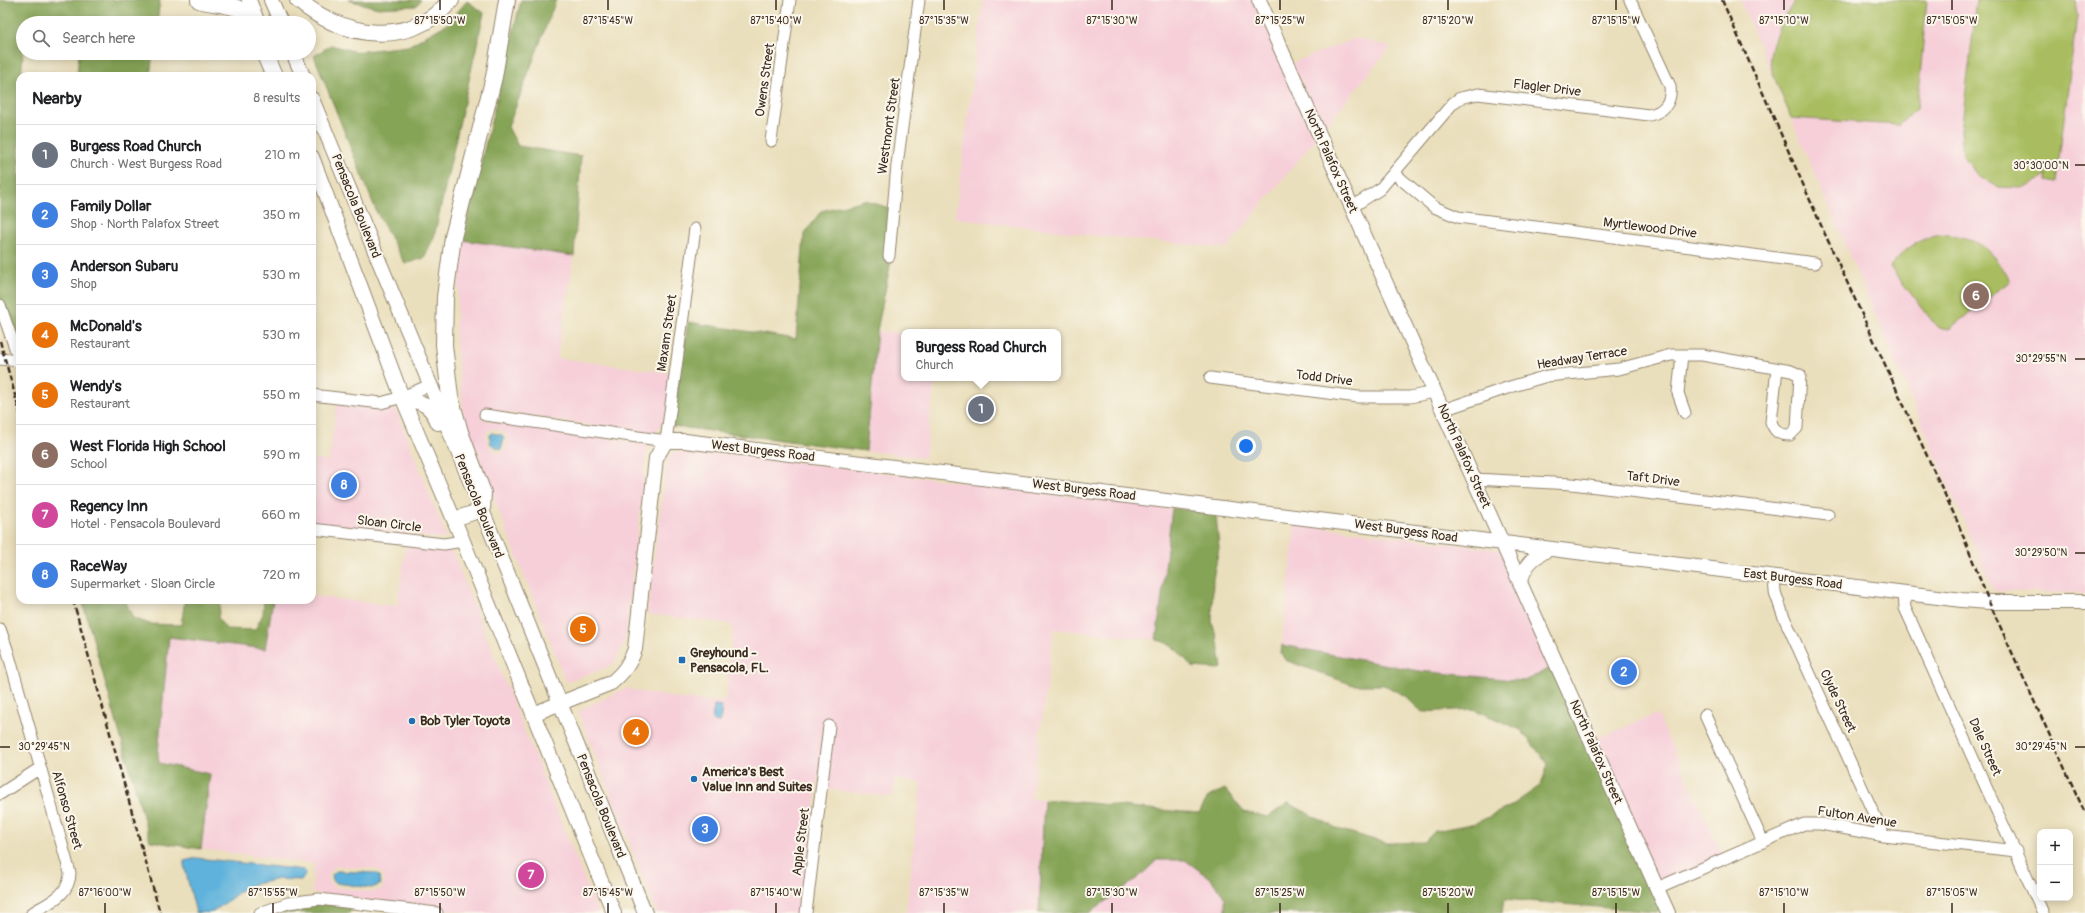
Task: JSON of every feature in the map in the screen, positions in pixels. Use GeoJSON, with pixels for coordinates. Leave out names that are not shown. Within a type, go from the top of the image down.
{"type":"FeatureCollection","features":[{"type":"Feature","properties":{"kind":"highway"},"geometry":{"type":"LineString","coordinates":[[199,0],[239,8],[248,13],[249,16]]}},
{"type":"Feature","properties":{"kind":"highway"},"geometry":{"type":"LineString","coordinates":[[298,0],[312,11],[341,26],[371,34],[386,34],[410,29],[423,23],[436,15],[451,0]]}},
{"type":"Feature","properties":{"kind":"highway"},"geometry":{"type":"LineString","coordinates":[[478,511],[483,493],[460,432],[450,397],[444,345],[445,297],[453,237],[494,77],[507,0]]}},
{"type":"Feature","properties":{"kind":"highway"},"geometry":{"type":"LineString","coordinates":[[267,60],[272,72]]}},
{"type":"Feature","properties":{"kind":"main road"},"geometry":{"type":"LineString","coordinates":[[249,0],[255,16]]}},
{"type":"Feature","properties":{"kind":"main road"},"geometry":{"type":"LineString","coordinates":[[271,0],[278,16]]}},
{"type":"Feature","properties":{"kind":"main road","name":"North Palafox Street"},"geometry":{"type":"LineString","coordinates":[[1259,0],[1668,913]]}},
{"type":"Feature","properties":{"kind":"main road"},"geometry":{"type":"LineString","coordinates":[[274,60],[278,72]]}},
{"type":"Feature","properties":{"kind":"main road"},"geometry":{"type":"LineString","coordinates":[[296,60],[300,72]]}},
{"type":"Feature","properties":{"kind":"main road","name":"Pensacola Boulevard"},"geometry":{"type":"LineString","coordinates":[[316,109],[430,385],[478,511],[510,580],[645,913]]}},
{"type":"Feature","properties":{"kind":"main road","name":"Pensacola Boulevard"},"geometry":{"type":"LineString","coordinates":[[316,168],[402,397],[463,541],[614,913]]}},
{"type":"Feature","properties":{"kind":"main road"},"geometry":{"type":"LineString","coordinates":[[402,397],[424,404],[433,412],[478,511],[454,520]]}},
{"type":"Feature","properties":{"kind":"main road"},"geometry":{"type":"LineString","coordinates":[[534,714],[611,683],[620,676],[632,659],[636,643],[656,458],[666,441]]}},
{"type":"Feature","properties":{"kind":"main road","name":"West Burgess Road"},"geometry":{"type":"LineString","coordinates":[[666,441],[686,441],[1089,490],[1503,544]]}},
{"type":"Feature","properties":{"kind":"main road","name":"East Burgess Road"},"geometry":{"type":"LineString","coordinates":[[1503,544],[1989,602],[2085,602]]}},
{"type":"Feature","properties":{"kind":"main road"},"geometry":{"type":"LineString","coordinates":[[1520,583],[1523,571],[1530,560],[1549,549]]}},
{"type":"Feature","properties":{"kind":"street","name":"Owens Street"},"geometry":{"type":"LineString","coordinates":[[770,141],[790,0]]}},
{"type":"Feature","properties":{"kind":"street","name":"Westmont Street"},"geometry":{"type":"LineString","coordinates":[[889,256],[897,165],[919,0]]}},
{"type":"Feature","properties":{"kind":"street","name":"Flagler Drive"},"geometry":{"type":"LineString","coordinates":[[1352,207],[1380,189],[1453,103],[1469,94],[1649,115],[1662,111],[1669,100],[1670,86],[1630,0]]}},
{"type":"Feature","properties":{"kind":"street","name":"Myrtlewood Drive"},"geometry":{"type":"LineString","coordinates":[[1394,173],[1434,207],[1446,213],[1481,221],[1815,263]]}},
{"type":"Feature","properties":{"kind":"street","name":"Maxam Street"},"geometry":{"type":"LineString","coordinates":[[666,441],[695,229]]}},
{"type":"Feature","properties":{"kind":"street"},"geometry":{"type":"LineString","coordinates":[[0,305],[16,350]]}},
{"type":"Feature","properties":{"kind":"street","name":"Headway Terrace"},"geometry":{"type":"LineString","coordinates":[[1443,410],[1510,386],[1547,376],[1619,369],[1670,355],[1702,355],[1791,371],[1800,375],[1797,428],[1790,435],[1781,435],[1774,430],[1771,422],[1777,369]]}},
{"type":"Feature","properties":{"kind":"street"},"geometry":{"type":"LineString","coordinates":[[1682,355],[1678,392],[1685,413]]}},
{"type":"Feature","properties":{"kind":"street"},"geometry":{"type":"LineString","coordinates":[[0,359],[16,361]]}},
{"type":"Feature","properties":{"kind":"street","name":"Todd Drive"},"geometry":{"type":"LineString","coordinates":[[1210,378],[1358,397],[1410,397],[1434,392]]}},
{"type":"Feature","properties":{"kind":"street"},"geometry":{"type":"LineString","coordinates":[[316,396],[375,403],[392,401],[430,385]]}},
{"type":"Feature","properties":{"kind":"street","name":"West Burgess Road"},"geometry":{"type":"LineString","coordinates":[[485,415],[666,441]]}},
{"type":"Feature","properties":{"kind":"street","name":"Taft Drive"},"geometry":{"type":"LineString","coordinates":[[1474,479],[1572,484],[1828,515]]}},
{"type":"Feature","properties":{"kind":"street","name":"Sloan Circle"},"geometry":{"type":"LineString","coordinates":[[316,529],[444,544],[463,541]]}},
{"type":"Feature","properties":{"kind":"street","name":"Clyde Street"},"geometry":{"type":"LineString","coordinates":[[1774,577],[1775,592],[1783,615],[1884,836]]}},
{"type":"Feature","properties":{"kind":"street","name":"Dale Street"},"geometry":{"type":"LineString","coordinates":[[1904,593],[1906,608],[2043,913]]}},
{"type":"Feature","properties":{"kind":"street","name":"Alfonso Street"},"geometry":{"type":"LineString","coordinates":[[0,629],[4,654],[40,768],[70,874],[70,881],[63,893],[32,913]]}},
{"type":"Feature","properties":{"kind":"street"},"geometry":{"type":"LineString","coordinates":[[1706,715],[1763,842]]}},
{"type":"Feature","properties":{"kind":"street","name":"Apple Street"},"geometry":{"type":"LineString","coordinates":[[806,913],[829,726]]}},
{"type":"Feature","properties":{"kind":"street"},"geometry":{"type":"LineString","coordinates":[[0,794],[40,768]]}},
{"type":"Feature","properties":{"kind":"street","name":"Fulton Avenue"},"geometry":{"type":"LineString","coordinates":[[1657,888],[1804,824],[1821,824],[1884,836],[2016,851]]}},
{"type":"Feature","properties":{"kind":"street"},"geometry":{"type":"LineString","coordinates":[[260,913],[276,910],[298,901],[319,899],[437,913]]}},
{"type":"Feature","properties":{"kind":"shaded area"},"geometry":{"type":"Polygon","coordinates":[[[983,0],[1254,0],[1316,138],[1227,248],[1089,235],[955,218],[983,0]]]}},
{"type":"Feature","properties":{"kind":"shaded area"},"geometry":{"type":"Polygon","coordinates":[[[1740,0],[2085,0],[2085,593],[1994,591],[1740,0]]]}},
{"type":"Feature","properties":{"kind":"shaded area"},"geometry":{"type":"Polygon","coordinates":[[[1356,38],[1390,47],[1322,131],[1292,63],[1356,38]]]}},
{"type":"Feature","properties":{"kind":"shaded area"},"geometry":{"type":"Polygon","coordinates":[[[462,240],[574,256],[557,358],[671,373],[664,426],[660,426],[654,435],[481,409],[481,419],[649,444],[647,449],[625,641],[614,663],[603,669],[566,682],[464,421],[455,334],[462,240]],[[493,429],[488,431],[486,435],[487,443],[495,452],[501,453],[507,445],[507,436],[502,431],[493,429]]]}},
{"type":"Feature","properties":{"kind":"shaded area"},"geometry":{"type":"Polygon","coordinates":[[[877,331],[901,334],[901,381],[935,381],[925,458],[866,451],[877,331]]]}},
{"type":"Feature","properties":{"kind":"shaded area"},"geometry":{"type":"Polygon","coordinates":[[[337,403],[382,408],[394,405],[447,539],[316,524],[316,459],[329,461],[337,403]]]}},
{"type":"Feature","properties":{"kind":"shaded area"},"geometry":{"type":"Polygon","coordinates":[[[689,449],[1172,508],[1165,568],[1164,592],[1156,640],[1054,629],[1031,798],[1044,800],[1039,913],[906,913],[921,783],[895,779],[893,797],[825,789],[833,722],[825,720],[802,913],[657,913],[578,711],[626,688],[682,699],[722,702],[726,698],[733,629],[729,624],[647,614],[667,460],[673,453],[689,449]]]}},
{"type":"Feature","properties":{"kind":"shaded area"},"geometry":{"type":"Polygon","coordinates":[[[1295,524],[1501,550],[1553,667],[1524,681],[1419,671],[1282,645],[1295,524]]]}},
{"type":"Feature","properties":{"kind":"shaded area"},"geometry":{"type":"Polygon","coordinates":[[[406,545],[451,549],[598,913],[473,913],[316,894],[312,893],[314,864],[201,849],[210,774],[159,763],[158,753],[169,637],[265,649],[272,604],[316,604],[316,596],[397,606],[406,545]],[[337,866],[328,874],[330,883],[336,887],[371,892],[382,889],[384,885],[382,873],[376,869],[337,866]]]}},
{"type":"Feature","properties":{"kind":"shaded area"},"geometry":{"type":"Polygon","coordinates":[[[1657,714],[1723,855],[1659,882],[1595,739],[1657,714]]]}},
{"type":"Feature","properties":{"kind":"shaded area"},"geometry":{"type":"Polygon","coordinates":[[[1157,860],[1185,860],[1211,880],[1225,898],[1225,913],[1089,913],[1138,878],[1157,860]]]}},
{"type":"Feature","properties":{"kind":"green space"},"geometry":{"type":"Polygon","coordinates":[[[0,0],[160,0],[158,16],[16,16],[16,60],[22,60],[21,72],[16,72],[16,343],[0,304],[0,0]]]}},
{"type":"Feature","properties":{"kind":"green space"},"geometry":{"type":"Polygon","coordinates":[[[348,0],[421,0],[416,6],[378,8],[348,0]]]}},
{"type":"Feature","properties":{"kind":"green space"},"geometry":{"type":"Polygon","coordinates":[[[521,0],[556,0],[508,127],[518,146],[581,156],[574,256],[462,240],[521,0]]]}},
{"type":"Feature","properties":{"kind":"green space"},"geometry":{"type":"Polygon","coordinates":[[[1797,0],[1927,0],[1917,109],[1898,125],[1791,118],[1773,75],[1770,55],[1778,29],[1787,12],[1797,0]]]}},
{"type":"Feature","properties":{"kind":"green space"},"geometry":{"type":"Polygon","coordinates":[[[1977,0],[2075,0],[2077,16],[2056,183],[2046,181],[2046,174],[2040,180],[2022,188],[1998,187],[1977,175],[1963,156],[1961,131],[1977,0]]]}},
{"type":"Feature","properties":{"kind":"green space"},"geometry":{"type":"Polygon","coordinates":[[[467,1],[484,13],[434,237],[424,258],[405,264],[377,213],[316,60],[316,55],[331,45],[356,52],[408,46],[447,24],[467,1]]]}},
{"type":"Feature","properties":{"kind":"green space"},"geometry":{"type":"Polygon","coordinates":[[[78,60],[152,60],[151,72],[77,72],[78,60]]]}},
{"type":"Feature","properties":{"kind":"green space"},"geometry":{"type":"Polygon","coordinates":[[[865,200],[889,208],[884,260],[891,261],[877,331],[866,451],[672,426],[688,322],[796,339],[804,235],[821,211],[865,200]]]}},
{"type":"Feature","properties":{"kind":"green space"},"geometry":{"type":"Polygon","coordinates":[[[1939,234],[1964,238],[1974,241],[1982,246],[1997,260],[2010,281],[1949,329],[1937,327],[1890,267],[1906,250],[1924,239],[1939,234]]]}},
{"type":"Feature","properties":{"kind":"green space"},"geometry":{"type":"Polygon","coordinates":[[[1172,508],[1216,514],[1219,548],[1213,579],[1212,622],[1218,642],[1222,668],[1220,669],[1192,667],[1181,654],[1172,647],[1162,641],[1156,640],[1172,508]]]}},
{"type":"Feature","properties":{"kind":"green space"},"geometry":{"type":"Polygon","coordinates":[[[83,604],[127,604],[133,618],[150,624],[181,625],[184,604],[220,604],[218,618],[226,629],[255,630],[263,614],[264,604],[272,604],[265,649],[169,637],[158,753],[159,763],[210,774],[201,849],[150,841],[83,604]]]}},
{"type":"Feature","properties":{"kind":"green space"},"geometry":{"type":"Polygon","coordinates":[[[1282,645],[1419,671],[1524,681],[1553,667],[1662,910],[1655,912],[1504,899],[1502,913],[1225,913],[1225,898],[1211,879],[1185,860],[1157,860],[1138,878],[1089,913],[1039,913],[1044,800],[1083,802],[1199,813],[1208,797],[1225,789],[1244,812],[1268,817],[1288,803],[1338,829],[1385,843],[1424,842],[1435,831],[1476,823],[1511,806],[1541,785],[1548,764],[1521,730],[1473,709],[1422,712],[1405,696],[1384,685],[1353,685],[1285,660],[1281,653],[1282,645]]]}},
{"type":"Feature","properties":{"kind":"green space"},"geometry":{"type":"Polygon","coordinates":[[[319,904],[350,907],[350,913],[282,913],[281,910],[319,904]]]}},
{"type":"Feature","properties":{"kind":"water"},"geometry":{"type":"Polygon","coordinates":[[[492,433],[502,435],[504,438],[501,449],[490,443],[490,435],[492,433]]]}},
{"type":"Feature","properties":{"kind":"water"},"geometry":{"type":"Polygon","coordinates":[[[714,705],[722,706],[720,722],[712,721],[714,705]]]}},
{"type":"Feature","properties":{"kind":"water"},"geometry":{"type":"Polygon","coordinates":[[[197,858],[304,870],[306,873],[302,880],[278,879],[256,884],[239,892],[213,912],[196,913],[184,861],[197,858]]]}},
{"type":"Feature","properties":{"kind":"water"},"geometry":{"type":"Polygon","coordinates":[[[337,871],[375,873],[379,875],[380,885],[371,888],[337,883],[333,881],[332,874],[337,871]]]}},
{"type":"Feature","properties":{"kind":"railway"},"geometry":{"type":"LineString","coordinates":[[1722,0],[1824,232],[1958,523],[1989,602],[2085,813]]}},
{"type":"Feature","properties":{"kind":"railway"},"geometry":{"type":"LineString","coordinates":[[0,341],[16,399]]}},
{"type":"Feature","properties":{"kind":"railway"},"geometry":{"type":"LineString","coordinates":[[74,604],[160,913]]}},
{"type":"Feature","properties":{"kind":"place","name":"West Florida High School"},"geometry":{"type":"Point","coordinates":[1976,296]}},
{"type":"Feature","properties":{"kind":"place","name":"Burgess Road Church"},"geometry":{"type":"Point","coordinates":[981,409]}},
{"type":"Feature","properties":{"kind":"place","name":"RaceWay"},"geometry":{"type":"Point","coordinates":[344,485]}},
{"type":"Feature","properties":{"kind":"place","name":"Wendy's"},"geometry":{"type":"Point","coordinates":[583,629]}},
{"type":"Feature","properties":{"kind":"place","name":"Greyhound - Pensacola, FL."},"geometry":{"type":"Point","coordinates":[682,660]}},
{"type":"Feature","properties":{"kind":"place","name":"Family Dollar"},"geometry":{"type":"Point","coordinates":[1624,672]}},
{"type":"Feature","properties":{"kind":"place","name":"Bob Tyler Toyota"},"geometry":{"type":"Point","coordinates":[412,721]}},
{"type":"Feature","properties":{"kind":"place","name":"McDonald's"},"geometry":{"type":"Point","coordinates":[636,732]}},
{"type":"Feature","properties":{"kind":"place","name":"America's Best Value Inn and Suites"},"geometry":{"type":"Point","coordinates":[694,779]}},
{"type":"Feature","properties":{"kind":"place","name":"Anderson Subaru"},"geometry":{"type":"Point","coordinates":[705,829]}},
{"type":"Feature","properties":{"kind":"place","name":"Regency Inn"},"geometry":{"type":"Point","coordinates":[531,875]}}]}
